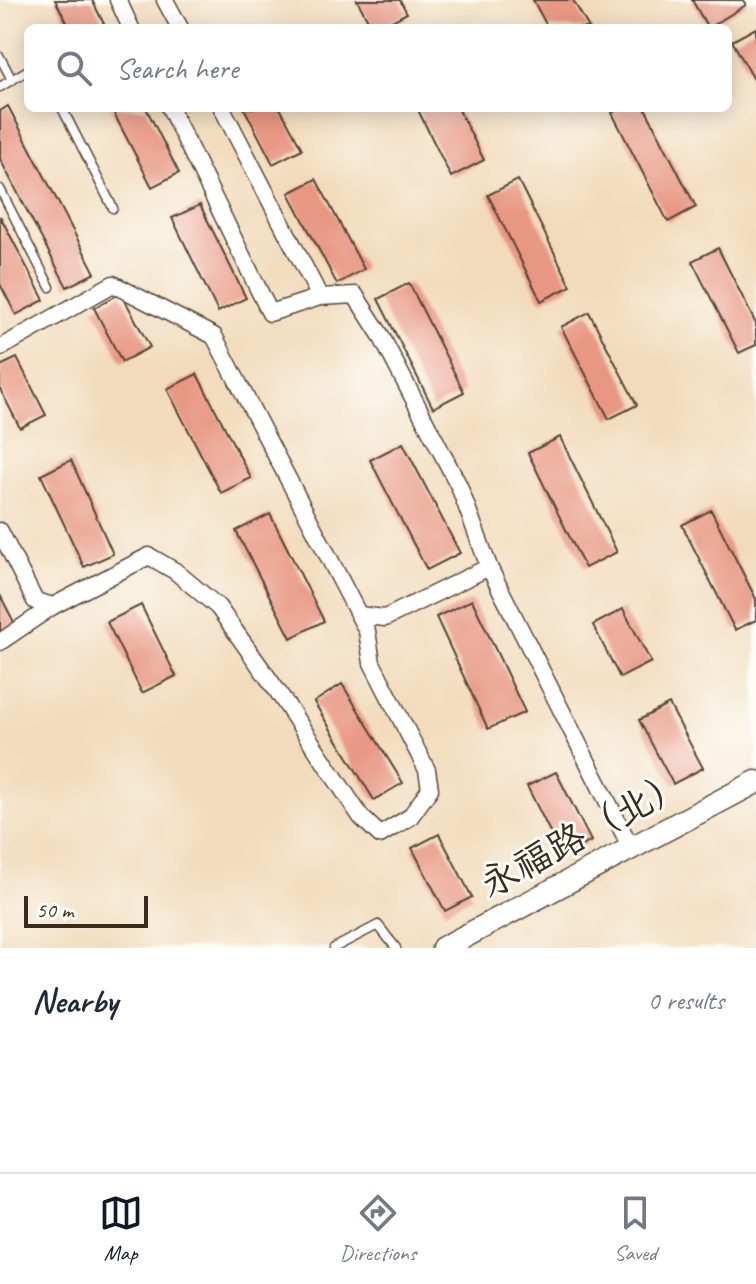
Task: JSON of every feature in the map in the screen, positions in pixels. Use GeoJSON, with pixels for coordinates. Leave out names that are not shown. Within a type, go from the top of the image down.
{"type":"FeatureCollection","features":[{"type":"Feature","properties":{"kind":"street"},"geometry":{"type":"LineString","coordinates":[[118,0],[129,24]]}},
{"type":"Feature","properties":{"kind":"street"},"geometry":{"type":"LineString","coordinates":[[165,0],[178,24]]}},
{"type":"Feature","properties":{"kind":"street"},"geometry":{"type":"LineString","coordinates":[[172,112],[270,313],[320,297],[355,295],[380,334],[459,486],[489,567],[631,848]]}},
{"type":"Feature","properties":{"kind":"street"},"geometry":{"type":"LineString","coordinates":[[224,112],[320,297]]}},
{"type":"Feature","properties":{"kind":"street"},"geometry":{"type":"LineString","coordinates":[[0,348],[113,284],[214,336],[367,631],[372,663],[427,770],[430,789],[410,817],[380,835],[361,817],[218,607],[175,571],[149,556],[53,606],[0,642]]}},
{"type":"Feature","properties":{"kind":"street"},"geometry":{"type":"LineString","coordinates":[[0,531],[35,601],[53,606]]}},
{"type":"Feature","properties":{"kind":"street"},"geometry":{"type":"LineString","coordinates":[[359,615],[385,618],[489,567]]}},
{"type":"Feature","properties":{"kind":"street","name":"永福路（北）"},"geometry":{"type":"LineString","coordinates":[[443,948],[756,782]]}},
{"type":"Feature","properties":{"kind":"lane"},"geometry":{"type":"LineString","coordinates":[[0,57],[12,80]]}},
{"type":"Feature","properties":{"kind":"lane"},"geometry":{"type":"LineString","coordinates":[[0,87],[24,72]]}},
{"type":"Feature","properties":{"kind":"lane"},"geometry":{"type":"LineString","coordinates":[[64,112],[113,208]]}},
{"type":"Feature","properties":{"kind":"lane"},"geometry":{"type":"LineString","coordinates":[[0,189],[50,287]]}},
{"type":"Feature","properties":{"kind":"lane"},"geometry":{"type":"LineString","coordinates":[[334,948],[378,925],[396,948]]}},
{"type":"Feature","properties":{"kind":"building"},"geometry":{"type":"Polygon","coordinates":[[[55,0],[92,0],[104,24],[68,24],[55,0]]]}},
{"type":"Feature","properties":{"kind":"building"},"geometry":{"type":"Polygon","coordinates":[[[357,0],[400,0],[407,13],[386,24],[370,24],[357,0]]]}},
{"type":"Feature","properties":{"kind":"building"},"geometry":{"type":"Polygon","coordinates":[[[533,0],[573,0],[587,24],[546,24],[533,0]]]}},
{"type":"Feature","properties":{"kind":"building"},"geometry":{"type":"Polygon","coordinates":[[[692,0],[743,0],[746,5],[715,24],[706,24],[692,0]]]}},
{"type":"Feature","properties":{"kind":"building"},"geometry":{"type":"Polygon","coordinates":[[[756,28],[756,83],[732,41],[756,28]]]}},
{"type":"Feature","properties":{"kind":"building"},"geometry":{"type":"Polygon","coordinates":[[[8,106],[95,273],[67,287],[0,159],[0,111],[8,106]]]}},
{"type":"Feature","properties":{"kind":"building"},"geometry":{"type":"Polygon","coordinates":[[[113,112],[148,112],[179,173],[152,187],[113,112]]]}},
{"type":"Feature","properties":{"kind":"building"},"geometry":{"type":"Polygon","coordinates":[[[246,112],[282,112],[302,149],[273,164],[246,112]]]}},
{"type":"Feature","properties":{"kind":"building"},"geometry":{"type":"Polygon","coordinates":[[[419,112],[460,112],[484,160],[451,177],[419,112]]]}},
{"type":"Feature","properties":{"kind":"building"},"geometry":{"type":"Polygon","coordinates":[[[647,112],[696,207],[668,222],[612,113],[647,112]]]}},
{"type":"Feature","properties":{"kind":"building"},"geometry":{"type":"Polygon","coordinates":[[[316,179],[364,269],[337,284],[289,193],[316,179]]]}},
{"type":"Feature","properties":{"kind":"building"},"geometry":{"type":"Polygon","coordinates":[[[518,180],[571,286],[541,301],[488,195],[518,180]]]}},
{"type":"Feature","properties":{"kind":"building"},"geometry":{"type":"Polygon","coordinates":[[[200,205],[246,298],[218,312],[172,218],[200,205]]]}},
{"type":"Feature","properties":{"kind":"building"},"geometry":{"type":"Polygon","coordinates":[[[0,216],[44,300],[16,315],[0,284],[0,216]]]}},
{"type":"Feature","properties":{"kind":"building"},"geometry":{"type":"Polygon","coordinates":[[[718,248],[756,324],[756,345],[739,353],[692,261],[718,248]]]}},
{"type":"Feature","properties":{"kind":"building"},"geometry":{"type":"Polygon","coordinates":[[[409,283],[464,392],[433,408],[378,299],[409,283]]]}},
{"type":"Feature","properties":{"kind":"building"},"geometry":{"type":"Polygon","coordinates":[[[121,293],[150,347],[122,362],[94,308],[121,293]]]}},
{"type":"Feature","properties":{"kind":"building"},"geometry":{"type":"Polygon","coordinates":[[[589,312],[637,405],[609,419],[561,327],[589,312]]]}},
{"type":"Feature","properties":{"kind":"building"},"geometry":{"type":"Polygon","coordinates":[[[17,358],[46,415],[20,428],[0,389],[0,366],[17,358]]]}},
{"type":"Feature","properties":{"kind":"building"},"geometry":{"type":"Polygon","coordinates":[[[197,374],[251,478],[221,493],[167,389],[197,374]]]}},
{"type":"Feature","properties":{"kind":"building"},"geometry":{"type":"Polygon","coordinates":[[[560,437],[617,552],[585,568],[528,453],[560,437]]]}},
{"type":"Feature","properties":{"kind":"building"},"geometry":{"type":"Polygon","coordinates":[[[403,443],[460,553],[427,570],[370,460],[403,443]]]}},
{"type":"Feature","properties":{"kind":"building"},"geometry":{"type":"Polygon","coordinates":[[[71,460],[113,554],[84,567],[41,475],[71,460]]]}},
{"type":"Feature","properties":{"kind":"building"},"geometry":{"type":"Polygon","coordinates":[[[711,510],[756,599],[756,620],[735,630],[682,525],[711,510]]]}},
{"type":"Feature","properties":{"kind":"building"},"geometry":{"type":"Polygon","coordinates":[[[270,514],[324,621],[291,638],[236,531],[270,514]]]}},
{"type":"Feature","properties":{"kind":"building"},"geometry":{"type":"Polygon","coordinates":[[[0,595],[16,626],[0,634],[0,595]]]}},
{"type":"Feature","properties":{"kind":"building"},"geometry":{"type":"Polygon","coordinates":[[[472,600],[525,712],[488,729],[436,617],[472,600]]]}},
{"type":"Feature","properties":{"kind":"building"},"geometry":{"type":"Polygon","coordinates":[[[141,605],[176,676],[142,693],[107,622],[141,605]]]}},
{"type":"Feature","properties":{"kind":"building"},"geometry":{"type":"Polygon","coordinates":[[[623,609],[651,662],[620,678],[593,625],[623,609]]]}},
{"type":"Feature","properties":{"kind":"building"},"geometry":{"type":"Polygon","coordinates":[[[342,684],[403,783],[374,800],[314,702],[342,684]]]}},
{"type":"Feature","properties":{"kind":"building"},"geometry":{"type":"Polygon","coordinates":[[[669,704],[703,768],[673,784],[639,720],[669,704]]]}},
{"type":"Feature","properties":{"kind":"building"},"geometry":{"type":"Polygon","coordinates":[[[556,772],[591,841],[562,856],[527,786],[556,772]]]}},
{"type":"Feature","properties":{"kind":"building"},"geometry":{"type":"Polygon","coordinates":[[[439,834],[472,897],[445,911],[412,848],[439,834]]]}}]}
